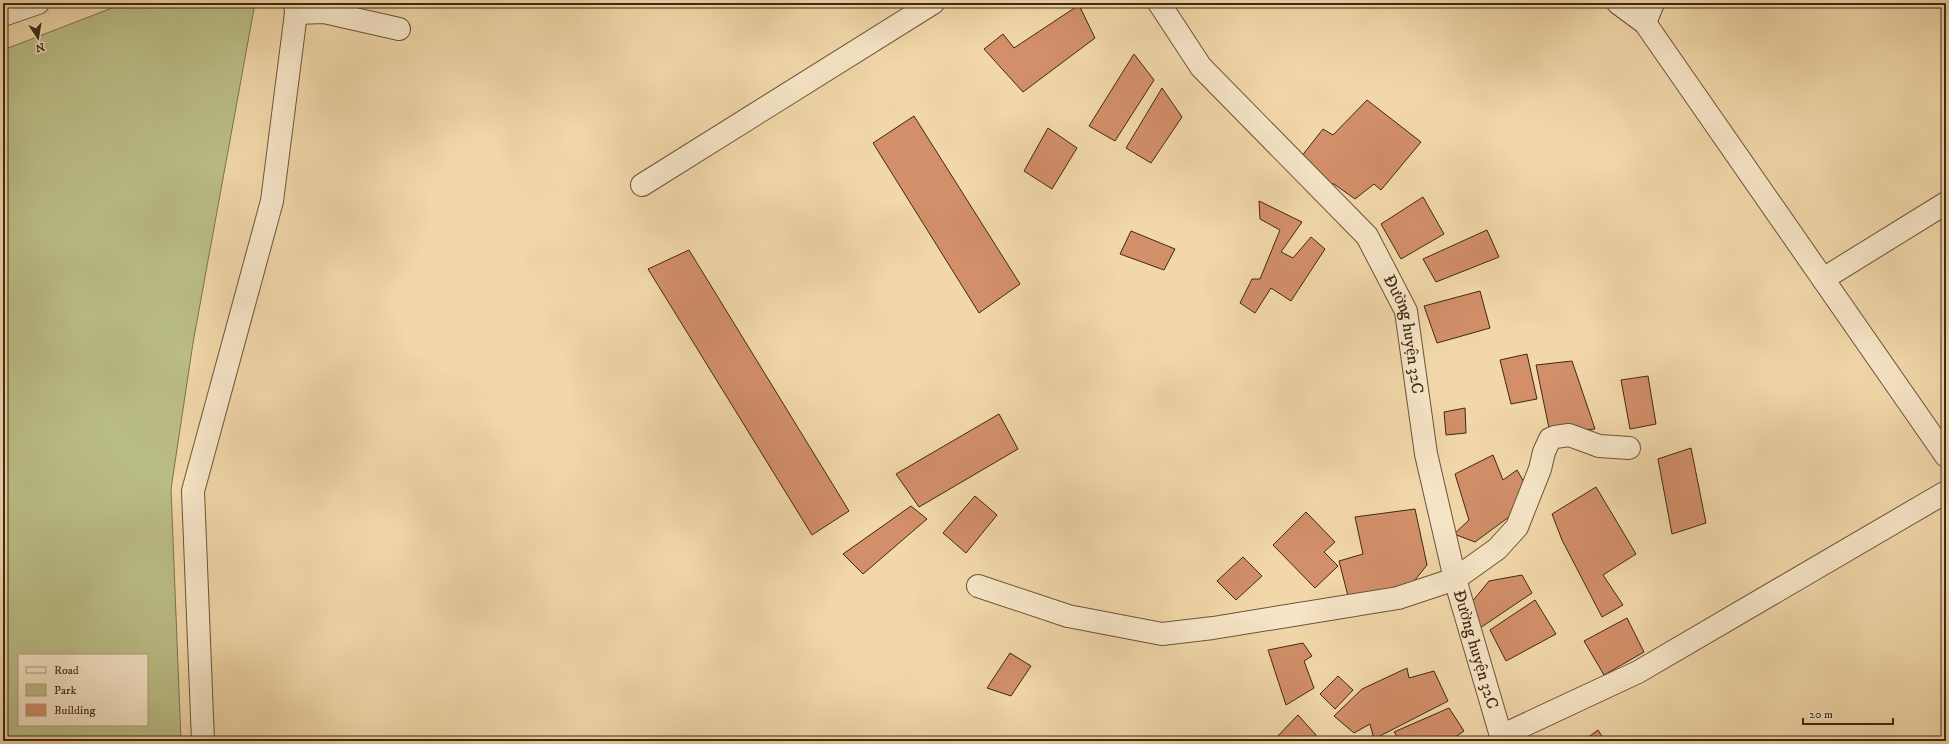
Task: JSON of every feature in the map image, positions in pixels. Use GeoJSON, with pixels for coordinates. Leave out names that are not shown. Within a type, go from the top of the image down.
{"type":"FeatureCollection","features":[{"type":"Feature","properties":{"kind":"street"},"geometry":{"type":"LineString","coordinates":[[3,15],[38,3]]}},
{"type":"Feature","properties":{"kind":"street"},"geometry":{"type":"LineString","coordinates":[[642,185],[933,3]]}},
{"type":"Feature","properties":{"kind":"street","name":"Đường huyện 32C"},"geometry":{"type":"LineString","coordinates":[[1159,3],[1201,68],[1367,236],[1403,304],[1406,311],[1426,454],[1455,578],[1503,739]]}},
{"type":"Feature","properties":{"kind":"street"},"geometry":{"type":"LineString","coordinates":[[1618,3],[1645,23],[1946,456]]}},
{"type":"Feature","properties":{"kind":"street"},"geometry":{"type":"LineString","coordinates":[[1645,23],[1653,3]]}},
{"type":"Feature","properties":{"kind":"street"},"geometry":{"type":"LineString","coordinates":[[203,741],[193,490],[272,201],[295,8],[324,12],[399,29]]}},
{"type":"Feature","properties":{"kind":"street"},"geometry":{"type":"LineString","coordinates":[[1823,279],[1946,203]]}},
{"type":"Feature","properties":{"kind":"street"},"geometry":{"type":"LineString","coordinates":[[978,586],[1068,616],[1162,634],[1213,628],[1398,598],[1455,578],[1497,549],[1517,527],[1550,439],[1569,435],[1599,446],[1629,448]]}},
{"type":"Feature","properties":{"kind":"street"},"geometry":{"type":"LineString","coordinates":[[1503,739],[1638,672],[1946,492]]}},
{"type":"Feature","properties":{"kind":"green space"},"geometry":{"type":"Polygon","coordinates":[[[125,3],[255,3],[193,343],[171,489],[181,741],[3,741],[3,50],[125,3]]]}},
{"type":"Feature","properties":{"kind":"building"},"geometry":{"type":"Polygon","coordinates":[[[1079,5],[1095,38],[1023,92],[984,49],[1003,34],[1014,48],[1079,5]]]}},
{"type":"Feature","properties":{"kind":"building"},"geometry":{"type":"Polygon","coordinates":[[[1134,54],[1154,80],[1115,141],[1089,126],[1134,54]]]}},
{"type":"Feature","properties":{"kind":"building"},"geometry":{"type":"Polygon","coordinates":[[[1162,88],[1182,117],[1151,163],[1126,148],[1162,88]]]}},
{"type":"Feature","properties":{"kind":"building"},"geometry":{"type":"Polygon","coordinates":[[[1367,100],[1421,142],[1381,190],[1374,184],[1355,199],[1334,184],[1323,183],[1301,157],[1323,129],[1333,135],[1367,100]]]}},
{"type":"Feature","properties":{"kind":"building"},"geometry":{"type":"Polygon","coordinates":[[[914,116],[1020,284],[979,313],[873,143],[914,116]]]}},
{"type":"Feature","properties":{"kind":"building"},"geometry":{"type":"Polygon","coordinates":[[[1048,128],[1077,148],[1052,189],[1024,171],[1048,128]]]}},
{"type":"Feature","properties":{"kind":"building"},"geometry":{"type":"Polygon","coordinates":[[[1423,197],[1444,234],[1401,259],[1381,224],[1423,197]]]}},
{"type":"Feature","properties":{"kind":"building"},"geometry":{"type":"Polygon","coordinates":[[[1259,201],[1302,222],[1281,252],[1293,258],[1311,237],[1325,249],[1291,301],[1271,288],[1255,313],[1240,303],[1252,279],[1260,279],[1280,230],[1260,219],[1259,201]]]}},
{"type":"Feature","properties":{"kind":"building"},"geometry":{"type":"Polygon","coordinates":[[[1487,230],[1499,257],[1436,282],[1423,259],[1487,230]]]}},
{"type":"Feature","properties":{"kind":"building"},"geometry":{"type":"Polygon","coordinates":[[[1131,231],[1175,249],[1164,270],[1120,254],[1131,231]]]}},
{"type":"Feature","properties":{"kind":"building"},"geometry":{"type":"Polygon","coordinates":[[[689,250],[849,511],[812,535],[648,269],[689,250]]]}},
{"type":"Feature","properties":{"kind":"building"},"geometry":{"type":"Polygon","coordinates":[[[1480,291],[1490,328],[1437,343],[1424,306],[1480,291]]]}},
{"type":"Feature","properties":{"kind":"building"},"geometry":{"type":"Polygon","coordinates":[[[1527,354],[1537,399],[1511,404],[1500,360],[1527,354]]]}},
{"type":"Feature","properties":{"kind":"building"},"geometry":{"type":"Polygon","coordinates":[[[1572,361],[1595,429],[1550,433],[1536,365],[1572,361]]]}},
{"type":"Feature","properties":{"kind":"building"},"geometry":{"type":"Polygon","coordinates":[[[1648,376],[1656,424],[1630,429],[1621,380],[1648,376]]]}},
{"type":"Feature","properties":{"kind":"building"},"geometry":{"type":"Polygon","coordinates":[[[1465,408],[1466,433],[1446,435],[1444,412],[1465,408]]]}},
{"type":"Feature","properties":{"kind":"building"},"geometry":{"type":"Polygon","coordinates":[[[999,414],[1018,449],[919,507],[896,474],[999,414]]]}},
{"type":"Feature","properties":{"kind":"building"},"geometry":{"type":"Polygon","coordinates":[[[1691,448],[1706,523],[1672,534],[1658,459],[1691,448]]]}},
{"type":"Feature","properties":{"kind":"building"},"geometry":{"type":"Polygon","coordinates":[[[1493,455],[1503,480],[1517,470],[1532,496],[1513,514],[1475,542],[1454,534],[1469,520],[1455,474],[1493,455]]]}},
{"type":"Feature","properties":{"kind":"building"},"geometry":{"type":"Polygon","coordinates":[[[1596,487],[1636,554],[1603,575],[1623,605],[1602,617],[1562,540],[1552,514],[1596,487]]]}},
{"type":"Feature","properties":{"kind":"building"},"geometry":{"type":"Polygon","coordinates":[[[975,496],[997,515],[966,553],[943,533],[975,496]]]}},
{"type":"Feature","properties":{"kind":"building"},"geometry":{"type":"Polygon","coordinates":[[[911,506],[927,519],[863,574],[843,554],[911,506]]]}},
{"type":"Feature","properties":{"kind":"building"},"geometry":{"type":"Polygon","coordinates":[[[1415,509],[1427,565],[1411,585],[1348,596],[1339,561],[1363,554],[1355,517],[1415,509]]]}},
{"type":"Feature","properties":{"kind":"building"},"geometry":{"type":"Polygon","coordinates":[[[1306,512],[1335,542],[1324,552],[1338,566],[1315,588],[1273,545],[1306,512]]]}},
{"type":"Feature","properties":{"kind":"building"},"geometry":{"type":"Polygon","coordinates":[[[1243,557],[1262,576],[1236,600],[1217,581],[1243,557]]]}},
{"type":"Feature","properties":{"kind":"building"},"geometry":{"type":"Polygon","coordinates":[[[1522,575],[1532,593],[1480,628],[1471,603],[1489,581],[1522,575]]]}},
{"type":"Feature","properties":{"kind":"building"},"geometry":{"type":"Polygon","coordinates":[[[1535,600],[1556,634],[1506,661],[1490,630],[1535,600]]]}},
{"type":"Feature","properties":{"kind":"building"},"geometry":{"type":"Polygon","coordinates":[[[1627,618],[1644,652],[1604,675],[1584,641],[1627,618]]]}},
{"type":"Feature","properties":{"kind":"building"},"geometry":{"type":"Polygon","coordinates":[[[1303,643],[1312,656],[1304,661],[1314,688],[1286,705],[1268,650],[1303,643]]]}},
{"type":"Feature","properties":{"kind":"building"},"geometry":{"type":"Polygon","coordinates":[[[1010,653],[1031,666],[1011,696],[987,688],[1010,653]]]}},
{"type":"Feature","properties":{"kind":"building"},"geometry":{"type":"Polygon","coordinates":[[[1407,668],[1409,678],[1434,671],[1448,701],[1374,739],[1370,724],[1354,733],[1334,716],[1362,689],[1407,668]]]}},
{"type":"Feature","properties":{"kind":"building"},"geometry":{"type":"Polygon","coordinates":[[[1338,676],[1353,690],[1335,709],[1320,694],[1338,676]]]}},
{"type":"Feature","properties":{"kind":"building"},"geometry":{"type":"Polygon","coordinates":[[[1449,708],[1464,731],[1449,741],[1400,741],[1394,732],[1449,708]]]}},
{"type":"Feature","properties":{"kind":"building"},"geometry":{"type":"Polygon","coordinates":[[[1298,715],[1316,735],[1312,741],[1273,741],[1298,715]]]}},
{"type":"Feature","properties":{"kind":"building"},"geometry":{"type":"Polygon","coordinates":[[[1598,730],[1605,741],[1583,741],[1598,730]]]}}]}
